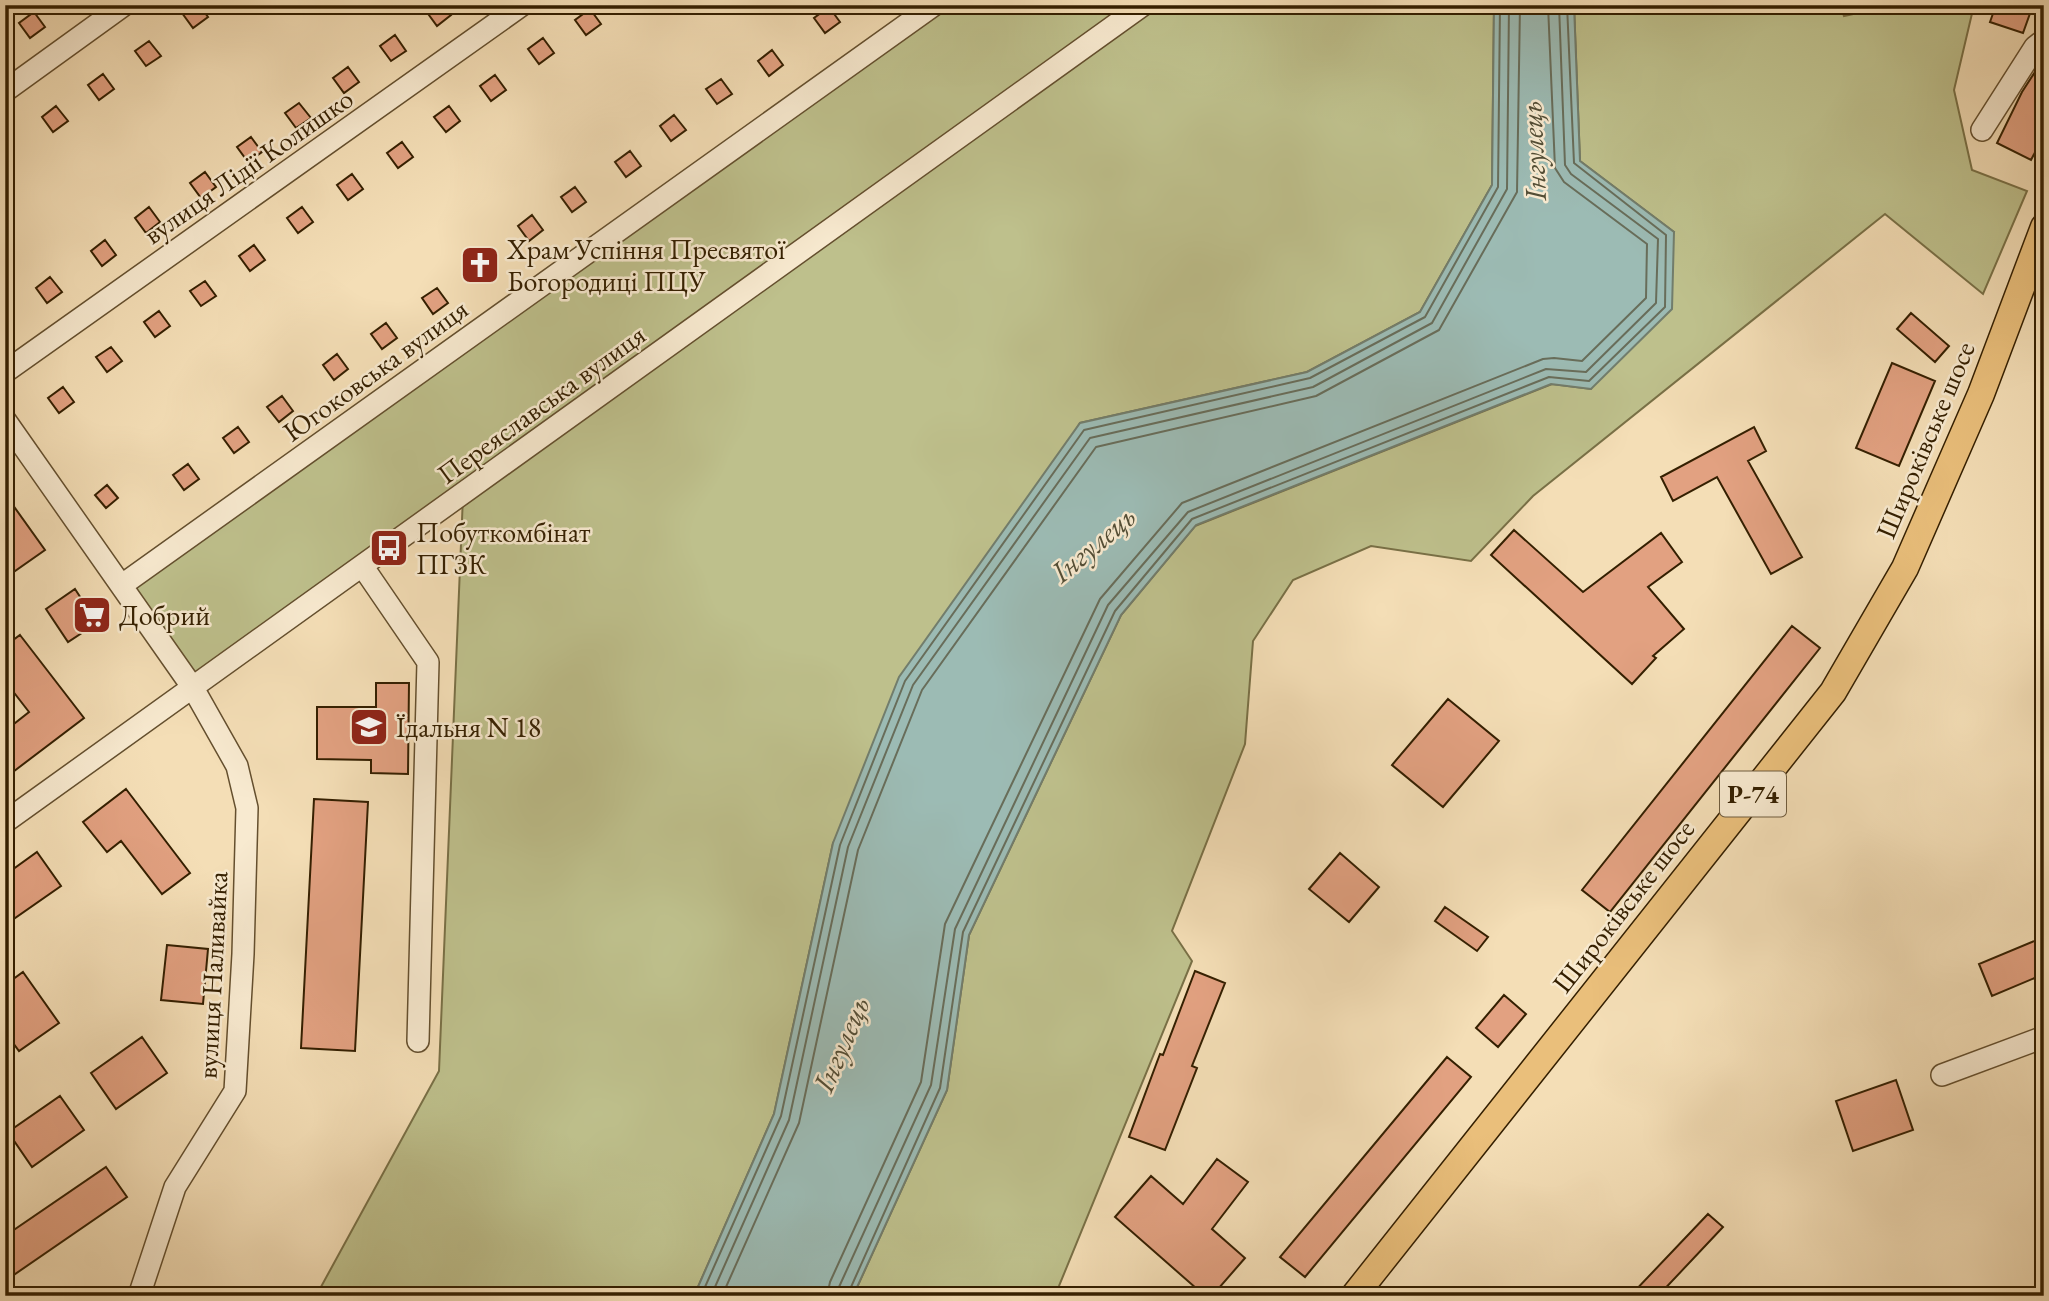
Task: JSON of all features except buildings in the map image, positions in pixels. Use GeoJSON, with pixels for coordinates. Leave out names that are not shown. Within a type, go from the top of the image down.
{"type":"FeatureCollection","features":[{"type":"Feature","properties":{"kind":"main road","name":"Широківське шосе"},"geometry":{"type":"LineString","coordinates":[[1354,1296],[1833,692],[1905,568],[1981,394],[2044,227]]}},
{"type":"Feature","properties":{"kind":"street"},"geometry":{"type":"LineString","coordinates":[[5,91],[124,5]]}},
{"type":"Feature","properties":{"kind":"street","name":"вулиця Лідії Колишко"},"geometry":{"type":"LineString","coordinates":[[5,372],[522,5]]}},
{"type":"Feature","properties":{"kind":"street","name":"Югоковська вулиця"},"geometry":{"type":"LineString","coordinates":[[122,585],[933,5]]}},
{"type":"Feature","properties":{"kind":"street","name":"Переяславська вулиця"},"geometry":{"type":"LineString","coordinates":[[5,822],[1143,5]]}},
{"type":"Feature","properties":{"kind":"street"},"geometry":{"type":"LineString","coordinates":[[1982,130],[2035,47],[2044,40]]}},
{"type":"Feature","properties":{"kind":"street","name":"вулиця Наливайка"},"geometry":{"type":"LineString","coordinates":[[5,420],[193,688],[237,766],[247,808],[243,954],[235,1091],[175,1187],[139,1296]]}},
{"type":"Feature","properties":{"kind":"street"},"geometry":{"type":"LineString","coordinates":[[363,567],[428,662],[418,1041]]}},
{"type":"Feature","properties":{"kind":"street"},"geometry":{"type":"LineString","coordinates":[[1942,1075],[2044,1037]]}},
{"type":"Feature","properties":{"kind":"green space"},"geometry":{"type":"Polygon","coordinates":[[[936,5],[1494,5],[1492,185],[1420,312],[1307,372],[1080,423],[833,843],[774,1114],[694,1296],[316,1296],[439,1071],[463,496],[193,688],[122,585],[936,5]]]}},
{"type":"Feature","properties":{"kind":"green space"},"geometry":{"type":"Polygon","coordinates":[[[1574,5],[1840,5],[1844,16],[1894,5],[1974,5],[1954,90],[1972,170],[2027,191],[1983,294],[1885,214],[1533,496],[1471,561],[1371,546],[1293,580],[1253,641],[1245,744],[1172,931],[1192,961],[1059,1286],[1051,1296],[853,1296],[947,1090],[969,935],[1121,615],[1195,526],[1552,384],[1591,389],[1674,232],[1580,161],[1574,5]]]}},
{"type":"Feature","properties":{"kind":"water","name":"Інгулець"},"geometry":{"type":"Polygon","coordinates":[[[1494,5],[1574,5],[1580,161],[1674,232],[1672,309],[1591,389],[1551,384],[1196,525],[1121,615],[969,935],[947,1090],[853,1296],[694,1296],[774,1114],[833,843],[899,677],[1080,423],[1307,372],[1420,312],[1492,185],[1494,5]]]}},
{"type":"Feature","properties":{"kind":"place","name":"Храм Успіння Пресвятої Богородиці ПЦУ"},"geometry":{"type":"Point","coordinates":[480,265]}},
{"type":"Feature","properties":{"kind":"place","name":"Побуткомбінат ПГЗК"},"geometry":{"type":"Point","coordinates":[389,548]}},
{"type":"Feature","properties":{"kind":"place","name":"Добрий"},"geometry":{"type":"Point","coordinates":[92,615]}},
{"type":"Feature","properties":{"kind":"place","name":"Їдальня N 18"},"geometry":{"type":"Point","coordinates":[369,727]}}]}
